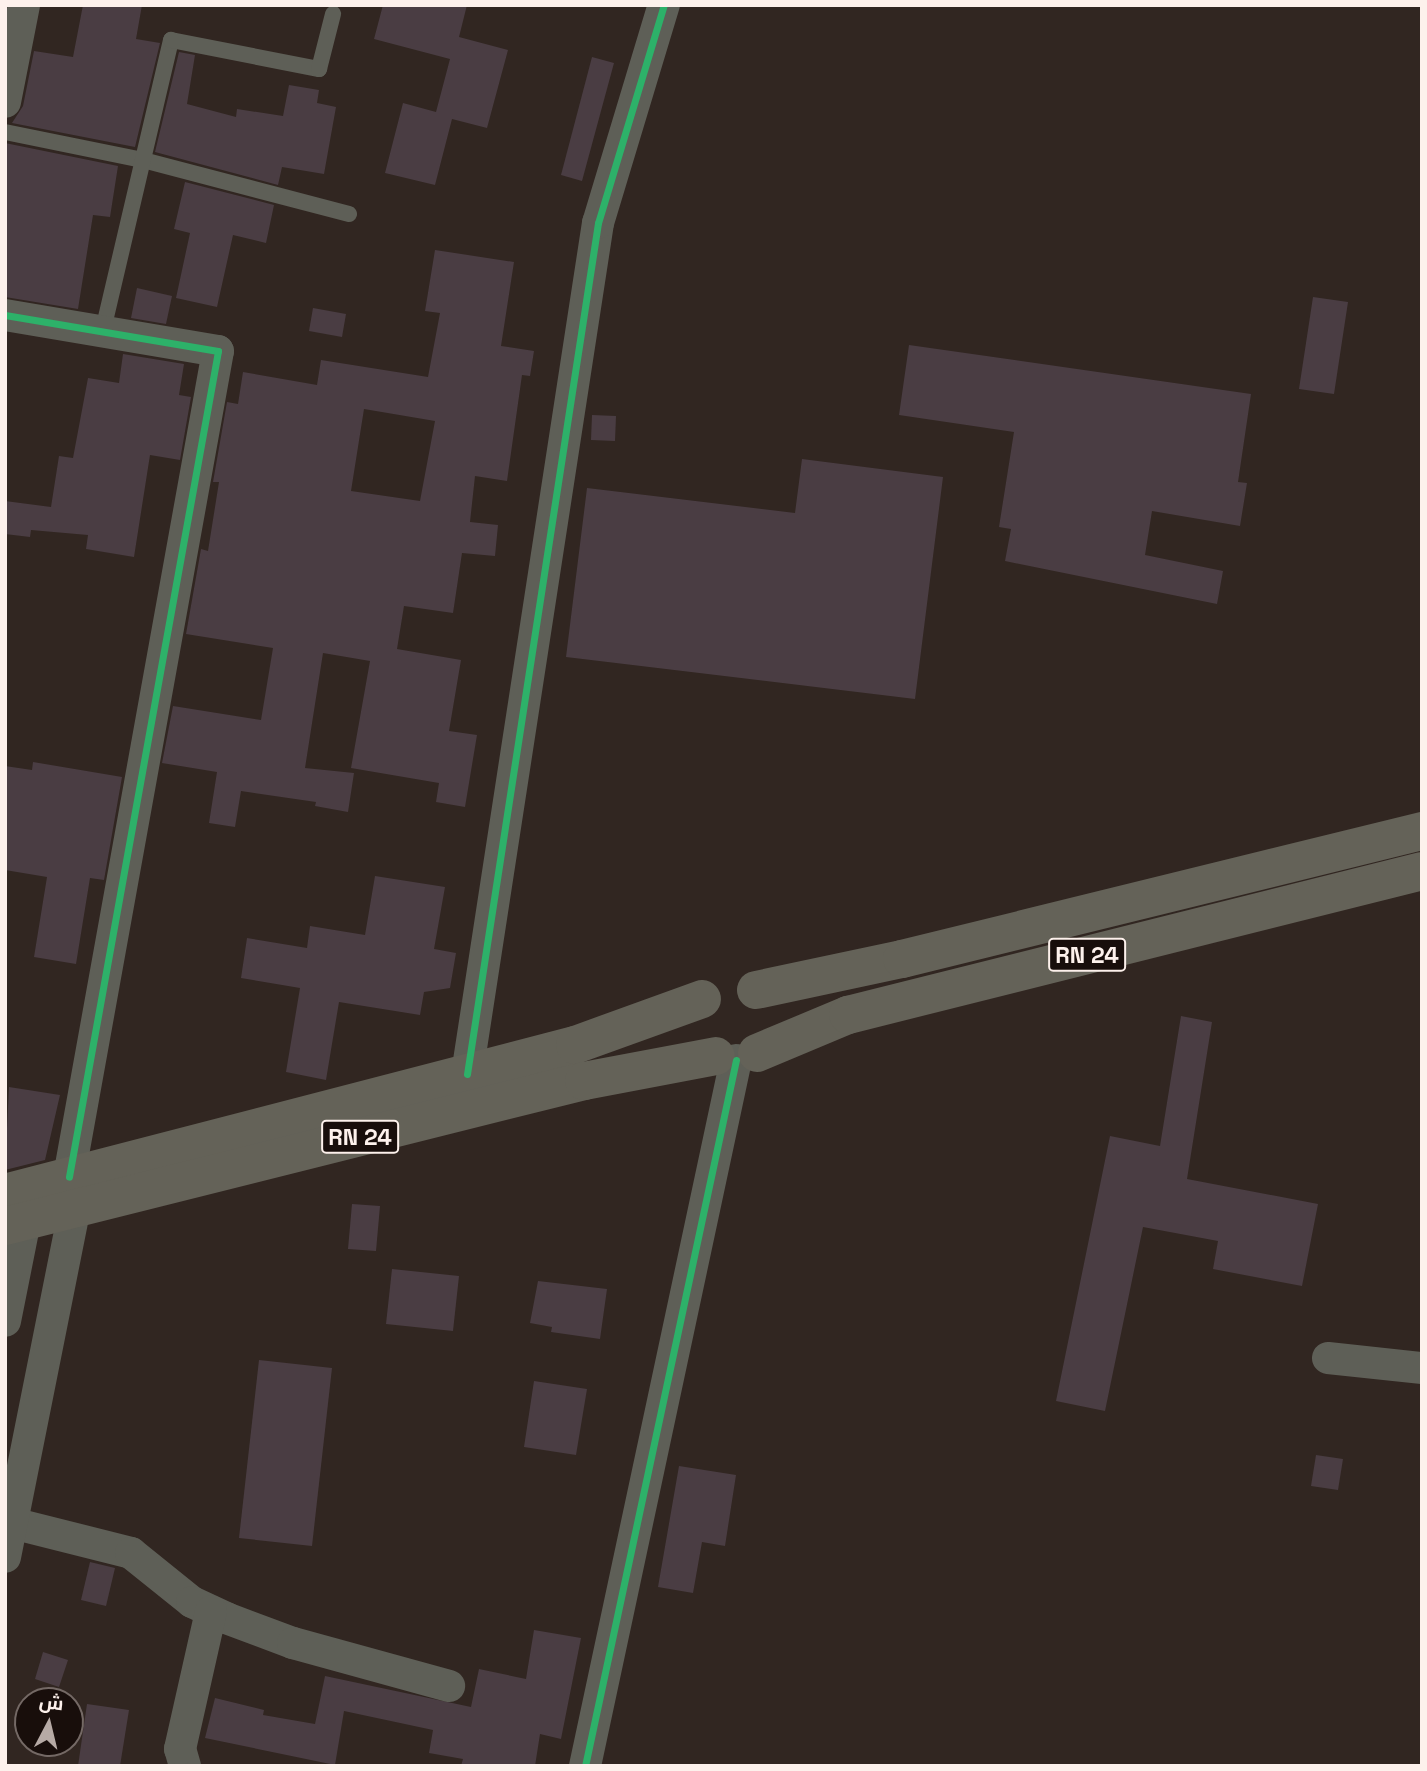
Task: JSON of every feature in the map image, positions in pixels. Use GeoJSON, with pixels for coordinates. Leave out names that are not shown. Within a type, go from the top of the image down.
{"type":"FeatureCollection","features":[{"type":"Feature","properties":{"kind":"highway","name":"RN 24"},"geometry":{"type":"LineString","coordinates":[[756,990],[902,960],[1422,831]]}},
{"type":"Feature","properties":{"kind":"highway","name":"RN 24"},"geometry":{"type":"LineString","coordinates":[[72,1193],[584,1081],[736,1056],[848,1014],[1422,871]]}},
{"type":"Feature","properties":{"kind":"highway"},"geometry":{"type":"LineString","coordinates":[[721,985],[746,985],[756,990],[765,999],[772,1021],[770,1033],[736,1056],[698,1037],[695,1024],[702,999],[721,985]]}},
{"type":"Feature","properties":{"kind":"highway","name":"RN 24"},"geometry":{"type":"LineString","coordinates":[[12,1214],[72,1193],[467,1074],[610,1035],[702,999]]}},
{"type":"Feature","properties":{"kind":"street"},"geometry":{"type":"LineString","coordinates":[[5,102],[10,49],[24,5]]}},
{"type":"Feature","properties":{"kind":"street"},"geometry":{"type":"LineString","coordinates":[[467,1074],[598,223],[664,5]]}},
{"type":"Feature","properties":{"kind":"street"},"geometry":{"type":"LineString","coordinates":[[5,315],[218,351],[72,1193],[5,1557]]}},
{"type":"Feature","properties":{"kind":"street"},"geometry":{"type":"LineString","coordinates":[[586,1766],[736,1056]]}},
{"type":"Feature","properties":{"kind":"street"},"geometry":{"type":"LineString","coordinates":[[5,1321],[12,1214]]}},
{"type":"Feature","properties":{"kind":"street"},"geometry":{"type":"LineString","coordinates":[[1328,1358],[1422,1368]]}},
{"type":"Feature","properties":{"kind":"street"},"geometry":{"type":"LineString","coordinates":[[12,1523],[131,1553],[192,1602],[293,1643],[449,1686]]}},
{"type":"Feature","properties":{"kind":"street"},"geometry":{"type":"LineString","coordinates":[[186,1766],[180,1749],[211,1611]]}},
{"type":"Feature","properties":{"kind":"lane"},"geometry":{"type":"LineString","coordinates":[[103,330],[171,40],[319,69],[333,14]]}},
{"type":"Feature","properties":{"kind":"lane"},"geometry":{"type":"LineString","coordinates":[[5,132],[143,160],[349,214]]}},
{"type":"Feature","properties":{"kind":"building"},"geometry":{"type":"Polygon","coordinates":[[[83,5],[142,5],[136,39],[160,43],[135,147],[12,123],[23,106],[34,51],[73,57],[83,5]]]}},
{"type":"Feature","properties":{"kind":"building"},"geometry":{"type":"Polygon","coordinates":[[[383,5],[467,5],[459,37],[508,50],[487,128],[452,119],[435,185],[385,173],[403,103],[436,112],[450,59],[374,39],[383,5]]]}},
{"type":"Feature","properties":{"kind":"building"},"geometry":{"type":"Polygon","coordinates":[[[179,52],[195,55],[187,104],[236,117],[237,109],[283,116],[289,85],[319,90],[317,103],[336,107],[324,174],[282,167],[278,185],[155,152],[179,52]]]}},
{"type":"Feature","properties":{"kind":"building"},"geometry":{"type":"Polygon","coordinates":[[[592,57],[614,63],[582,181],[561,175],[592,57]]]}},
{"type":"Feature","properties":{"kind":"building"},"geometry":{"type":"Polygon","coordinates":[[[5,143],[118,166],[110,217],[93,215],[78,309],[5,297],[5,143]]]}},
{"type":"Feature","properties":{"kind":"building"},"geometry":{"type":"Polygon","coordinates":[[[185,182],[274,205],[266,243],[233,235],[217,307],[176,298],[190,233],[174,229],[185,182]]]}},
{"type":"Feature","properties":{"kind":"building"},"geometry":{"type":"Polygon","coordinates":[[[435,250],[514,262],[501,346],[534,351],[530,376],[522,375],[507,481],[475,476],[470,522],[498,525],[495,556],[462,553],[453,613],[404,606],[397,649],[461,660],[449,731],[477,735],[465,807],[436,802],[439,783],[351,768],[370,661],[323,653],[305,768],[354,773],[348,812],[315,806],[316,802],[241,791],[235,827],[209,823],[217,772],[162,763],[173,706],[261,720],[273,648],[186,634],[201,549],[208,551],[219,482],[213,482],[227,402],[238,404],[243,372],[317,385],[321,360],[428,377],[440,313],[425,311],[435,250]],[[364,409],[351,491],[420,501],[435,421],[364,409]]]}},
{"type":"Feature","properties":{"kind":"building"},"geometry":{"type":"Polygon","coordinates":[[[137,288],[172,296],[166,324],[131,318],[137,288]]]}},
{"type":"Feature","properties":{"kind":"building"},"geometry":{"type":"Polygon","coordinates":[[[1313,297],[1348,302],[1334,394],[1299,389],[1313,297]]]}},
{"type":"Feature","properties":{"kind":"building"},"geometry":{"type":"Polygon","coordinates":[[[313,308],[346,314],[342,337],[309,331],[313,308]]]}},
{"type":"Feature","properties":{"kind":"building"},"geometry":{"type":"Polygon","coordinates":[[[909,345],[1251,394],[1238,482],[1247,483],[1240,526],[1152,511],[1145,555],[1223,571],[1217,604],[1005,561],[1011,529],[999,527],[1014,432],[899,415],[909,345]]]}},
{"type":"Feature","properties":{"kind":"building"},"geometry":{"type":"Polygon","coordinates":[[[123,354],[184,364],[179,395],[191,397],[180,460],[150,455],[134,557],[86,549],[88,535],[31,530],[30,537],[5,534],[5,501],[51,507],[59,456],[73,458],[88,378],[119,383],[123,354]]]}},
{"type":"Feature","properties":{"kind":"building"},"geometry":{"type":"Polygon","coordinates":[[[592,415],[616,416],[615,441],[591,440],[592,415]]]}},
{"type":"Feature","properties":{"kind":"building"},"geometry":{"type":"Polygon","coordinates":[[[802,459],[943,477],[915,699],[566,657],[587,488],[795,513],[802,459]]]}},
{"type":"Feature","properties":{"kind":"building"},"geometry":{"type":"Polygon","coordinates":[[[33,762],[122,777],[104,880],[90,878],[76,964],[34,957],[47,877],[5,870],[5,766],[32,770],[33,762]]]}},
{"type":"Feature","properties":{"kind":"building"},"geometry":{"type":"Polygon","coordinates":[[[375,876],[445,887],[434,949],[456,953],[450,988],[424,992],[420,1015],[339,1002],[326,1080],[286,1072],[300,988],[241,978],[247,938],[307,948],[310,926],[365,935],[375,876]]]}},
{"type":"Feature","properties":{"kind":"building"},"geometry":{"type":"Polygon","coordinates":[[[1181,1016],[1212,1022],[1187,1179],[1318,1204],[1302,1286],[1213,1269],[1218,1241],[1143,1227],[1105,1411],[1056,1401],[1110,1136],[1160,1146],[1181,1016]]]}},
{"type":"Feature","properties":{"kind":"building"},"geometry":{"type":"Polygon","coordinates":[[[9,1087],[60,1095],[45,1160],[5,1170],[9,1087]]]}},
{"type":"Feature","properties":{"kind":"building"},"geometry":{"type":"Polygon","coordinates":[[[352,1204],[380,1206],[376,1251],[348,1249],[352,1204]]]}},
{"type":"Feature","properties":{"kind":"building"},"geometry":{"type":"Polygon","coordinates":[[[392,1269],[459,1276],[453,1331],[386,1324],[392,1269]]]}},
{"type":"Feature","properties":{"kind":"building"},"geometry":{"type":"Polygon","coordinates":[[[538,1281],[607,1289],[600,1339],[551,1332],[552,1327],[530,1323],[538,1281]]]}},
{"type":"Feature","properties":{"kind":"building"},"geometry":{"type":"Polygon","coordinates":[[[259,1360],[332,1368],[312,1546],[239,1538],[259,1360]]]}},
{"type":"Feature","properties":{"kind":"building"},"geometry":{"type":"Polygon","coordinates":[[[534,1381],[587,1389],[576,1455],[524,1447],[534,1381]]]}},
{"type":"Feature","properties":{"kind":"building"},"geometry":{"type":"Polygon","coordinates":[[[1316,1455],[1343,1459],[1338,1490],[1311,1486],[1316,1455]]]}},
{"type":"Feature","properties":{"kind":"building"},"geometry":{"type":"Polygon","coordinates":[[[679,1466],[736,1475],[725,1546],[702,1542],[693,1593],[658,1587],[679,1466]]]}},
{"type":"Feature","properties":{"kind":"building"},"geometry":{"type":"Polygon","coordinates":[[[90,1562],[115,1568],[106,1606],[81,1600],[90,1562]]]}},
{"type":"Feature","properties":{"kind":"building"},"geometry":{"type":"Polygon","coordinates":[[[534,1630],[581,1638],[561,1739],[540,1734],[535,1766],[461,1766],[463,1759],[429,1753],[433,1730],[344,1711],[335,1765],[205,1738],[215,1698],[264,1710],[263,1715],[315,1724],[325,1676],[471,1707],[479,1669],[526,1679],[534,1630]]]}},
{"type":"Feature","properties":{"kind":"building"},"geometry":{"type":"Polygon","coordinates":[[[43,1652],[68,1660],[59,1687],[35,1679],[43,1652]]]}},
{"type":"Feature","properties":{"kind":"building"},"geometry":{"type":"Polygon","coordinates":[[[87,1704],[129,1710],[120,1766],[78,1766],[79,1757],[84,1757],[87,1704]]]}},
{"type":"Feature","properties":{"kind":"cycle path"},"geometry":{"type":"LineString","coordinates":[[467,1074],[598,223],[664,5]]}},
{"type":"Feature","properties":{"kind":"cycle path"},"geometry":{"type":"LineString","coordinates":[[5,315],[218,351],[69,1177]]}},
{"type":"Feature","properties":{"kind":"cycle path"},"geometry":{"type":"LineString","coordinates":[[585,1766],[736,1060]]}}]}
